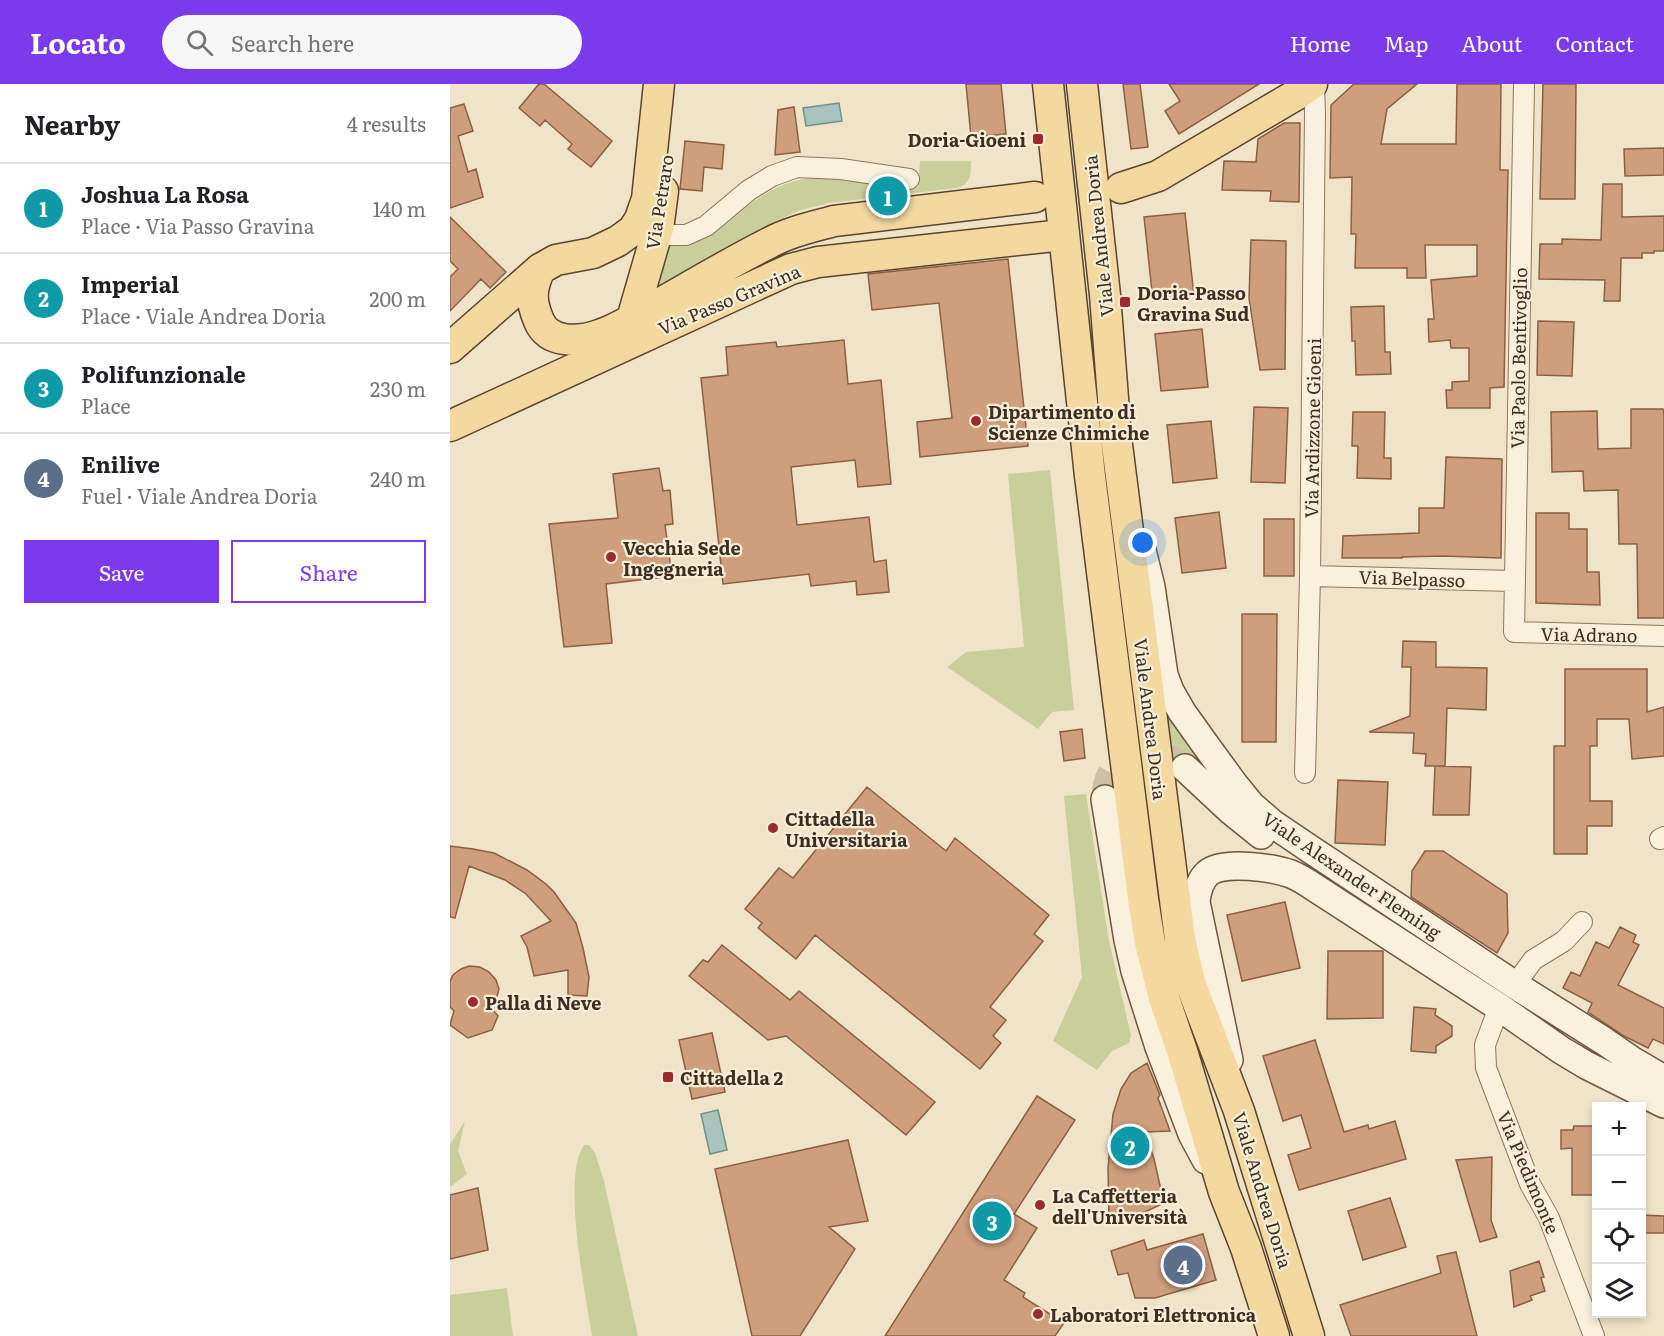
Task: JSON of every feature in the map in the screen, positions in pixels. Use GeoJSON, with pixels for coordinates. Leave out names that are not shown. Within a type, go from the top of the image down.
{"type":"FeatureCollection","features":[{"type":"Feature","properties":{"kind":"main road","name":"Via Petraro"},"geometry":{"type":"LineString","coordinates":[[649,224],[647,200],[659,84]]}},
{"type":"Feature","properties":{"kind":"main road","name":"Via Petraro"},"geometry":{"type":"LineString","coordinates":[[632,319],[675,84]]}},
{"type":"Feature","properties":{"kind":"main road","name":"Viale Andrea Doria"},"geometry":{"type":"LineString","coordinates":[[1048,84],[1090,476],[1150,943],[1164,999],[1183,1054],[1224,1192],[1246,1248],[1274,1336]]}},
{"type":"Feature","properties":{"kind":"main road","name":"Viale Andrea Doria"},"geometry":{"type":"LineString","coordinates":[[1082,84],[1105,295],[1117,443],[1179,939],[1190,982],[1239,1112],[1309,1336]]}},
{"type":"Feature","properties":{"kind":"main road"},"geometry":{"type":"LineString","coordinates":[[1121,188],[1158,176],[1313,84]]}},
{"type":"Feature","properties":{"kind":"main road","name":"Via Passo Gravina"},"geometry":{"type":"LineString","coordinates":[[632,319],[771,242],[805,229],[834,221],[1035,197]]}},
{"type":"Feature","properties":{"kind":"main road"},"geometry":{"type":"LineString","coordinates":[[450,348],[540,269],[556,260],[593,253],[618,241],[633,230],[649,224]]}},
{"type":"Feature","properties":{"kind":"main road","name":"Via Passo Gravina"},"geometry":{"type":"LineString","coordinates":[[450,426],[791,268],[818,262],[1063,235]]}},
{"type":"Feature","properties":{"kind":"main road"},"geometry":{"type":"LineString","coordinates":[[540,269],[532,294],[540,325],[549,335],[563,340],[575,340],[600,335],[632,319]]}},
{"type":"Feature","properties":{"kind":"main road"},"geometry":{"type":"LineString","coordinates":[[545,381],[632,319]]}},
{"type":"Feature","properties":{"kind":"main road","name":"Viale Alexander Fleming"},"geometry":{"type":"LineString","coordinates":[[1117,443],[1151,587],[1164,675],[1174,700],[1220,766],[1251,805],[1273,824],[1515,985],[1664,1079]]}},
{"type":"Feature","properties":{"kind":"main road"},"geometry":{"type":"LineString","coordinates":[[1185,768],[1230,810],[1267,839],[1305,864],[1571,1036],[1633,1061]]}},
{"type":"Feature","properties":{"kind":"main road"},"geometry":{"type":"LineString","coordinates":[[1105,799],[1135,971],[1159,1047],[1192,1134],[1224,1192]]}},
{"type":"Feature","properties":{"kind":"main road","name":"Viale Alexander Fleming"},"geometry":{"type":"LineString","coordinates":[[1239,1112],[1220,1010],[1196,902],[1197,892],[1209,872],[1221,868],[1243,866],[1270,868],[1293,875],[1586,1065],[1664,1104]]}},
{"type":"Feature","properties":{"kind":"street","name":"Via Ardizzone Gioeni"},"geometry":{"type":"LineString","coordinates":[[1305,773],[1310,576],[1315,113],[1313,84]]}},
{"type":"Feature","properties":{"kind":"street","name":"Via Paolo Bentivoglio"},"geometry":{"type":"LineString","coordinates":[[1514,632],[1524,84]]}},
{"type":"Feature","properties":{"kind":"street"},"geometry":{"type":"LineString","coordinates":[[649,224],[664,235],[686,235],[706,226],[749,190],[772,176],[797,167],[841,169],[909,179]]}},
{"type":"Feature","properties":{"kind":"street","name":"Via Belpasso"},"geometry":{"type":"LineString","coordinates":[[1310,576],[1514,581]]}},
{"type":"Feature","properties":{"kind":"street","name":"Via Adrano"},"geometry":{"type":"LineString","coordinates":[[1514,632],[1664,636]]}},
{"type":"Feature","properties":{"kind":"street"},"geometry":{"type":"LineString","coordinates":[[1515,985],[1533,960],[1564,941],[1582,922]]}},
{"type":"Feature","properties":{"kind":"street","name":"Via Piedimonte"},"geometry":{"type":"LineString","coordinates":[[1499,1007],[1485,1045],[1486,1068],[1530,1184],[1549,1218],[1594,1336]]}},
{"type":"Feature","properties":{"kind":"green space"},"geometry":{"type":"Polygon","coordinates":[[[920,161],[971,161],[968,181],[957,188],[829,203],[801,210],[774,222],[656,291],[652,289],[664,245],[708,233],[774,189],[799,180],[829,177],[918,187],[920,161]]]}},
{"type":"Feature","properties":{"kind":"green space"},"geometry":{"type":"Polygon","coordinates":[[[1050,470],[1074,710],[1052,712],[1038,729],[947,667],[966,652],[1024,647],[1008,474],[1050,470]]]}},
{"type":"Feature","properties":{"kind":"green space"},"geometry":{"type":"Polygon","coordinates":[[[1164,702],[1221,781],[1171,743],[1164,702]]]}},
{"type":"Feature","properties":{"kind":"green space"},"geometry":{"type":"Polygon","coordinates":[[[1086,794],[1109,941],[1131,1035],[1129,1043],[1112,1051],[1097,1070],[1053,1041],[1082,977],[1064,796],[1086,794]]]}},
{"type":"Feature","properties":{"kind":"green space"},"geometry":{"type":"Polygon","coordinates":[[[465,1121],[458,1151],[467,1174],[450,1187],[450,1144],[465,1121]]]}},
{"type":"Feature","properties":{"kind":"green space"},"geometry":{"type":"Polygon","coordinates":[[[584,1145],[589,1145],[595,1153],[604,1181],[638,1336],[592,1336],[575,1209],[577,1161],[584,1145]]]}},
{"type":"Feature","properties":{"kind":"green space"},"geometry":{"type":"Polygon","coordinates":[[[507,1288],[513,1336],[450,1336],[450,1295],[507,1288]]]}},
{"type":"Feature","properties":{"kind":"water"},"geometry":{"type":"Polygon","coordinates":[[[839,103],[842,121],[806,126],[803,108],[839,103]]]}},
{"type":"Feature","properties":{"kind":"water"},"geometry":{"type":"Polygon","coordinates":[[[718,1110],[727,1150],[710,1154],[701,1114],[718,1110]]]}},
{"type":"Feature","properties":{"kind":"building"},"geometry":{"type":"Polygon","coordinates":[[[539,84],[544,84],[612,141],[591,167],[568,149],[572,144],[545,120],[540,126],[519,108],[539,84]]]}},
{"type":"Feature","properties":{"kind":"building"},"geometry":{"type":"Polygon","coordinates":[[[966,84],[1001,84],[1006,134],[971,137],[966,84]]]}},
{"type":"Feature","properties":{"kind":"building"},"geometry":{"type":"Polygon","coordinates":[[[1123,84],[1140,84],[1148,147],[1131,149],[1123,84]]]}},
{"type":"Feature","properties":{"kind":"building"},"geometry":{"type":"Polygon","coordinates":[[[1169,84],[1259,84],[1179,134],[1165,111],[1180,101],[1169,84]]]}},
{"type":"Feature","properties":{"kind":"building"},"geometry":{"type":"Polygon","coordinates":[[[1354,84],[1417,84],[1387,109],[1381,144],[1456,144],[1457,84],[1501,84],[1500,170],[1508,170],[1504,387],[1490,388],[1490,408],[1447,408],[1446,390],[1452,390],[1452,382],[1469,381],[1469,348],[1451,348],[1450,340],[1429,342],[1428,319],[1434,319],[1431,280],[1477,276],[1477,245],[1425,245],[1426,278],[1407,278],[1407,268],[1355,268],[1356,234],[1351,234],[1352,177],[1330,178],[1331,105],[1354,84]]]}},
{"type":"Feature","properties":{"kind":"building"},"geometry":{"type":"Polygon","coordinates":[[[1543,84],[1576,84],[1575,199],[1540,199],[1543,84]]]}},
{"type":"Feature","properties":{"kind":"building"},"geometry":{"type":"Polygon","coordinates":[[[464,104],[473,131],[458,136],[468,172],[476,169],[483,197],[450,208],[450,108],[464,104]]]}},
{"type":"Feature","properties":{"kind":"building"},"geometry":{"type":"Polygon","coordinates":[[[794,107],[800,152],[775,155],[778,110],[794,107]]]}},
{"type":"Feature","properties":{"kind":"building"},"geometry":{"type":"Polygon","coordinates":[[[1284,123],[1300,123],[1299,202],[1270,201],[1271,191],[1222,190],[1224,161],[1256,162],[1258,139],[1284,123]]]}},
{"type":"Feature","properties":{"kind":"building"},"geometry":{"type":"Polygon","coordinates":[[[685,141],[724,145],[722,169],[704,167],[702,191],[680,189],[685,141]]]}},
{"type":"Feature","properties":{"kind":"building"},"geometry":{"type":"Polygon","coordinates":[[[1664,148],[1664,175],[1625,176],[1624,149],[1664,148]]]}},
{"type":"Feature","properties":{"kind":"building"},"geometry":{"type":"Polygon","coordinates":[[[1603,184],[1622,184],[1622,217],[1664,216],[1664,251],[1642,253],[1642,258],[1621,258],[1620,301],[1604,301],[1605,280],[1539,279],[1540,244],[1562,244],[1562,239],[1601,240],[1603,184]]]}},
{"type":"Feature","properties":{"kind":"building"},"geometry":{"type":"Polygon","coordinates":[[[1185,213],[1194,296],[1153,301],[1144,217],[1185,213]]]}},
{"type":"Feature","properties":{"kind":"building"},"geometry":{"type":"Polygon","coordinates":[[[450,217],[506,272],[490,288],[481,279],[450,311],[450,277],[458,269],[450,261],[450,217]]]}},
{"type":"Feature","properties":{"kind":"building"},"geometry":{"type":"Polygon","coordinates":[[[1251,240],[1286,241],[1285,369],[1260,370],[1249,298],[1251,240]]]}},
{"type":"Feature","properties":{"kind":"building"},"geometry":{"type":"Polygon","coordinates":[[[1008,259],[1028,446],[920,457],[917,422],[952,418],[939,303],[872,310],[868,274],[1008,259]]]}},
{"type":"Feature","properties":{"kind":"building"},"geometry":{"type":"Polygon","coordinates":[[[1384,306],[1385,352],[1390,352],[1391,374],[1356,375],[1351,307],[1384,306]]]}},
{"type":"Feature","properties":{"kind":"building"},"geometry":{"type":"Polygon","coordinates":[[[1538,321],[1574,322],[1572,376],[1537,375],[1538,321]]]}},
{"type":"Feature","properties":{"kind":"building"},"geometry":{"type":"Polygon","coordinates":[[[1202,329],[1208,387],[1161,391],[1155,334],[1202,329]]]}},
{"type":"Feature","properties":{"kind":"building"},"geometry":{"type":"Polygon","coordinates":[[[844,340],[848,384],[881,380],[891,484],[858,487],[855,460],[791,467],[797,525],[869,517],[874,562],[886,560],[889,592],[857,595],[856,581],[811,586],[809,574],[723,584],[701,378],[728,375],[726,347],[776,342],[777,347],[844,340]]]}},
{"type":"Feature","properties":{"kind":"building"},"geometry":{"type":"Polygon","coordinates":[[[1254,407],[1288,408],[1285,483],[1251,482],[1254,407]]]}},
{"type":"Feature","properties":{"kind":"building"},"geometry":{"type":"Polygon","coordinates":[[[1631,409],[1663,409],[1664,414],[1664,618],[1638,618],[1637,544],[1619,544],[1618,490],[1584,491],[1583,471],[1552,472],[1551,412],[1597,411],[1598,449],[1631,448],[1631,409]]]}},
{"type":"Feature","properties":{"kind":"building"},"geometry":{"type":"Polygon","coordinates":[[[1353,412],[1385,412],[1384,458],[1391,458],[1391,479],[1357,478],[1358,446],[1352,446],[1353,412]]]}},
{"type":"Feature","properties":{"kind":"building"},"geometry":{"type":"Polygon","coordinates":[[[1211,421],[1217,478],[1173,483],[1167,425],[1211,421]]]}},
{"type":"Feature","properties":{"kind":"building"},"geometry":{"type":"Polygon","coordinates":[[[1446,457],[1502,459],[1501,558],[1443,556],[1342,558],[1343,536],[1419,533],[1419,508],[1444,508],[1446,457]]]}},
{"type":"Feature","properties":{"kind":"building","name":"Vecchia Sede Ingegneria"},"geometry":{"type":"Polygon","coordinates":[[[659,468],[663,491],[670,490],[673,524],[665,525],[672,576],[606,584],[612,643],[564,647],[549,524],[618,518],[613,474],[659,468]]]}},
{"type":"Feature","properties":{"kind":"building"},"geometry":{"type":"Polygon","coordinates":[[[1219,512],[1226,568],[1182,573],[1175,518],[1219,512]]]}},
{"type":"Feature","properties":{"kind":"building"},"geometry":{"type":"Polygon","coordinates":[[[1536,513],[1569,513],[1569,529],[1587,529],[1587,572],[1599,572],[1600,605],[1536,603],[1536,513]]]}},
{"type":"Feature","properties":{"kind":"building"},"geometry":{"type":"Polygon","coordinates":[[[1264,519],[1294,519],[1294,576],[1264,576],[1264,519]]]}},
{"type":"Feature","properties":{"kind":"building"},"geometry":{"type":"Polygon","coordinates":[[[1242,614],[1277,614],[1276,742],[1242,742],[1242,614]]]}},
{"type":"Feature","properties":{"kind":"building"},"geometry":{"type":"Polygon","coordinates":[[[1403,641],[1436,642],[1436,667],[1487,668],[1486,710],[1447,708],[1445,766],[1436,766],[1471,767],[1469,815],[1433,815],[1435,766],[1425,766],[1426,754],[1413,753],[1414,733],[1369,732],[1410,716],[1411,667],[1402,667],[1403,641]]]}},
{"type":"Feature","properties":{"kind":"building"},"geometry":{"type":"Polygon","coordinates":[[[1565,669],[1647,669],[1647,712],[1664,707],[1664,756],[1632,759],[1629,719],[1597,719],[1597,746],[1590,746],[1590,801],[1612,801],[1612,826],[1587,826],[1587,854],[1554,854],[1554,746],[1565,746],[1565,669]]]}},
{"type":"Feature","properties":{"kind":"building"},"geometry":{"type":"Polygon","coordinates":[[[1082,729],[1085,758],[1064,761],[1060,732],[1082,729]]]}},
{"type":"Feature","properties":{"kind":"building"},"geometry":{"type":"Polygon","coordinates":[[[1338,780],[1388,782],[1385,845],[1335,843],[1338,780]]]}},
{"type":"Feature","properties":{"kind":"building"},"geometry":{"type":"Polygon","coordinates":[[[867,787],[946,851],[955,838],[1049,915],[1034,934],[1043,941],[990,1007],[1006,1020],[993,1036],[1001,1043],[980,1069],[815,935],[796,959],[758,928],[762,923],[745,909],[779,868],[793,878],[867,787]]]}},
{"type":"Feature","properties":{"kind":"building"},"geometry":{"type":"Polygon","coordinates":[[[450,846],[494,853],[527,870],[554,892],[576,923],[589,977],[587,996],[568,995],[568,970],[534,976],[527,947],[521,936],[551,921],[526,894],[505,880],[469,866],[455,918],[450,917],[450,846]]]}},
{"type":"Feature","properties":{"kind":"building"},"geometry":{"type":"Polygon","coordinates":[[[1425,851],[1443,851],[1507,894],[1508,933],[1497,953],[1411,897],[1412,871],[1425,851]]]}},
{"type":"Feature","properties":{"kind":"building"},"geometry":{"type":"Polygon","coordinates":[[[1285,902],[1300,968],[1242,981],[1227,915],[1285,902]]]}},
{"type":"Feature","properties":{"kind":"building"},"geometry":{"type":"Polygon","coordinates":[[[1620,927],[1636,935],[1633,942],[1639,945],[1618,985],[1664,1008],[1664,1044],[1653,1039],[1648,1048],[1624,1036],[1588,1012],[1592,1003],[1563,988],[1571,972],[1580,976],[1596,942],[1609,948],[1620,927]]]}},
{"type":"Feature","properties":{"kind":"building"},"geometry":{"type":"Polygon","coordinates":[[[722,945],[790,1000],[799,991],[935,1102],[906,1135],[786,1036],[768,1040],[689,976],[703,960],[708,962],[722,945]]]}},
{"type":"Feature","properties":{"kind":"building"},"geometry":{"type":"Polygon","coordinates":[[[1328,951],[1383,951],[1383,1018],[1327,1019],[1328,951]]]}},
{"type":"Feature","properties":{"kind":"building","name":"Palla di Neve"},"geometry":{"type":"Polygon","coordinates":[[[469,966],[480,967],[489,972],[496,980],[499,989],[493,1010],[498,1016],[492,1030],[468,1038],[450,1025],[454,1011],[450,1007],[450,981],[453,975],[469,966]]]}},
{"type":"Feature","properties":{"kind":"building"},"geometry":{"type":"Polygon","coordinates":[[[1414,1007],[1436,1009],[1435,1015],[1452,1026],[1452,1036],[1436,1046],[1436,1053],[1411,1051],[1414,1007]]]}},
{"type":"Feature","properties":{"kind":"building"},"geometry":{"type":"Polygon","coordinates":[[[712,1033],[725,1092],[692,1099],[679,1040],[712,1033]]]}},
{"type":"Feature","properties":{"kind":"building"},"geometry":{"type":"Polygon","coordinates":[[[1315,1040],[1344,1132],[1368,1125],[1369,1129],[1395,1121],[1406,1159],[1299,1190],[1288,1155],[1311,1148],[1301,1115],[1283,1121],[1263,1056],[1315,1040]]]}},
{"type":"Feature","properties":{"kind":"building"},"geometry":{"type":"Polygon","coordinates":[[[1147,1063],[1160,1095],[1158,1098],[1170,1131],[1145,1132],[1164,1203],[1136,1216],[1138,1219],[1109,1221],[1108,1168],[1113,1114],[1121,1089],[1131,1073],[1147,1063]]]}},
{"type":"Feature","properties":{"kind":"building"},"geometry":{"type":"Polygon","coordinates":[[[1037,1096],[1075,1120],[1014,1214],[1037,1228],[1004,1280],[1025,1293],[1023,1297],[1064,1323],[1055,1336],[885,1336],[1037,1096]]]}},
{"type":"Feature","properties":{"kind":"building"},"geometry":{"type":"Polygon","coordinates":[[[1574,1126],[1592,1126],[1592,1195],[1572,1195],[1572,1148],[1561,1149],[1561,1130],[1573,1130],[1574,1126]]]}},
{"type":"Feature","properties":{"kind":"building"},"geometry":{"type":"Polygon","coordinates":[[[848,1140],[868,1221],[829,1227],[855,1249],[800,1336],[752,1336],[715,1169],[848,1140]]]}},
{"type":"Feature","properties":{"kind":"building"},"geometry":{"type":"Polygon","coordinates":[[[1492,1157],[1491,1220],[1497,1237],[1480,1242],[1456,1160],[1492,1157]]]}},
{"type":"Feature","properties":{"kind":"building"},"geometry":{"type":"Polygon","coordinates":[[[478,1188],[488,1250],[450,1259],[450,1195],[478,1188]]]}},
{"type":"Feature","properties":{"kind":"building"},"geometry":{"type":"Polygon","coordinates":[[[1390,1198],[1406,1247],[1363,1260],[1348,1211],[1390,1198]]]}},
{"type":"Feature","properties":{"kind":"building"},"geometry":{"type":"Polygon","coordinates":[[[1646,1215],[1664,1216],[1664,1233],[1646,1233],[1646,1215]]]}},
{"type":"Feature","properties":{"kind":"building"},"geometry":{"type":"Polygon","coordinates":[[[1203,1234],[1216,1280],[1155,1298],[1135,1298],[1128,1273],[1118,1275],[1111,1251],[1144,1240],[1147,1250],[1203,1234]]]}},
{"type":"Feature","properties":{"kind":"building"},"geometry":{"type":"Polygon","coordinates":[[[1456,1252],[1477,1336],[1351,1336],[1340,1305],[1441,1273],[1437,1256],[1456,1252]]]}},
{"type":"Feature","properties":{"kind":"building"},"geometry":{"type":"Polygon","coordinates":[[[1539,1261],[1545,1291],[1530,1296],[1532,1300],[1514,1307],[1510,1271],[1539,1261]]]}},
{"type":"Feature","properties":{"kind":"tunnel"},"geometry":{"type":"LineString","coordinates":[[1105,799],[1107,783],[1113,770],[1122,760],[1133,755],[1145,752],[1159,754],[1185,768]]}},
{"type":"Feature","properties":{"kind":"place","name":"Doria-Gioeni"},"geometry":{"type":"Point","coordinates":[1038,139]}},
{"type":"Feature","properties":{"kind":"place","name":"Joshua La Rosa"},"geometry":{"type":"Point","coordinates":[888,196]}},
{"type":"Feature","properties":{"kind":"place","name":"Doria-Passo Gravina Sud"},"geometry":{"type":"Point","coordinates":[1125,302]}},
{"type":"Feature","properties":{"kind":"place","name":"Dipartimento di Scienze Chimiche"},"geometry":{"type":"Point","coordinates":[976,421]}},
{"type":"Feature","properties":{"kind":"place","name":"Vecchia Sede Ingegneria"},"geometry":{"type":"Point","coordinates":[611,557]}},
{"type":"Feature","properties":{"kind":"place","name":"Cittadella Universitaria"},"geometry":{"type":"Point","coordinates":[773,828]}},
{"type":"Feature","properties":{"kind":"place","name":"Palla di Neve"},"geometry":{"type":"Point","coordinates":[473,1002]}},
{"type":"Feature","properties":{"kind":"place","name":"Cittadella 2"},"geometry":{"type":"Point","coordinates":[668,1077]}},
{"type":"Feature","properties":{"kind":"place","name":"Imperial"},"geometry":{"type":"Point","coordinates":[1130,1146]}},
{"type":"Feature","properties":{"kind":"place","name":"La Caffetteria dell'Università"},"geometry":{"type":"Point","coordinates":[1040,1205]}},
{"type":"Feature","properties":{"kind":"place","name":"Polifunzionale"},"geometry":{"type":"Point","coordinates":[992,1221]}},
{"type":"Feature","properties":{"kind":"place","name":"Enilive"},"geometry":{"type":"Point","coordinates":[1183,1265]}},
{"type":"Feature","properties":{"kind":"place","name":"Laboratori Elettronica"},"geometry":{"type":"Point","coordinates":[1038,1314]}}]}
